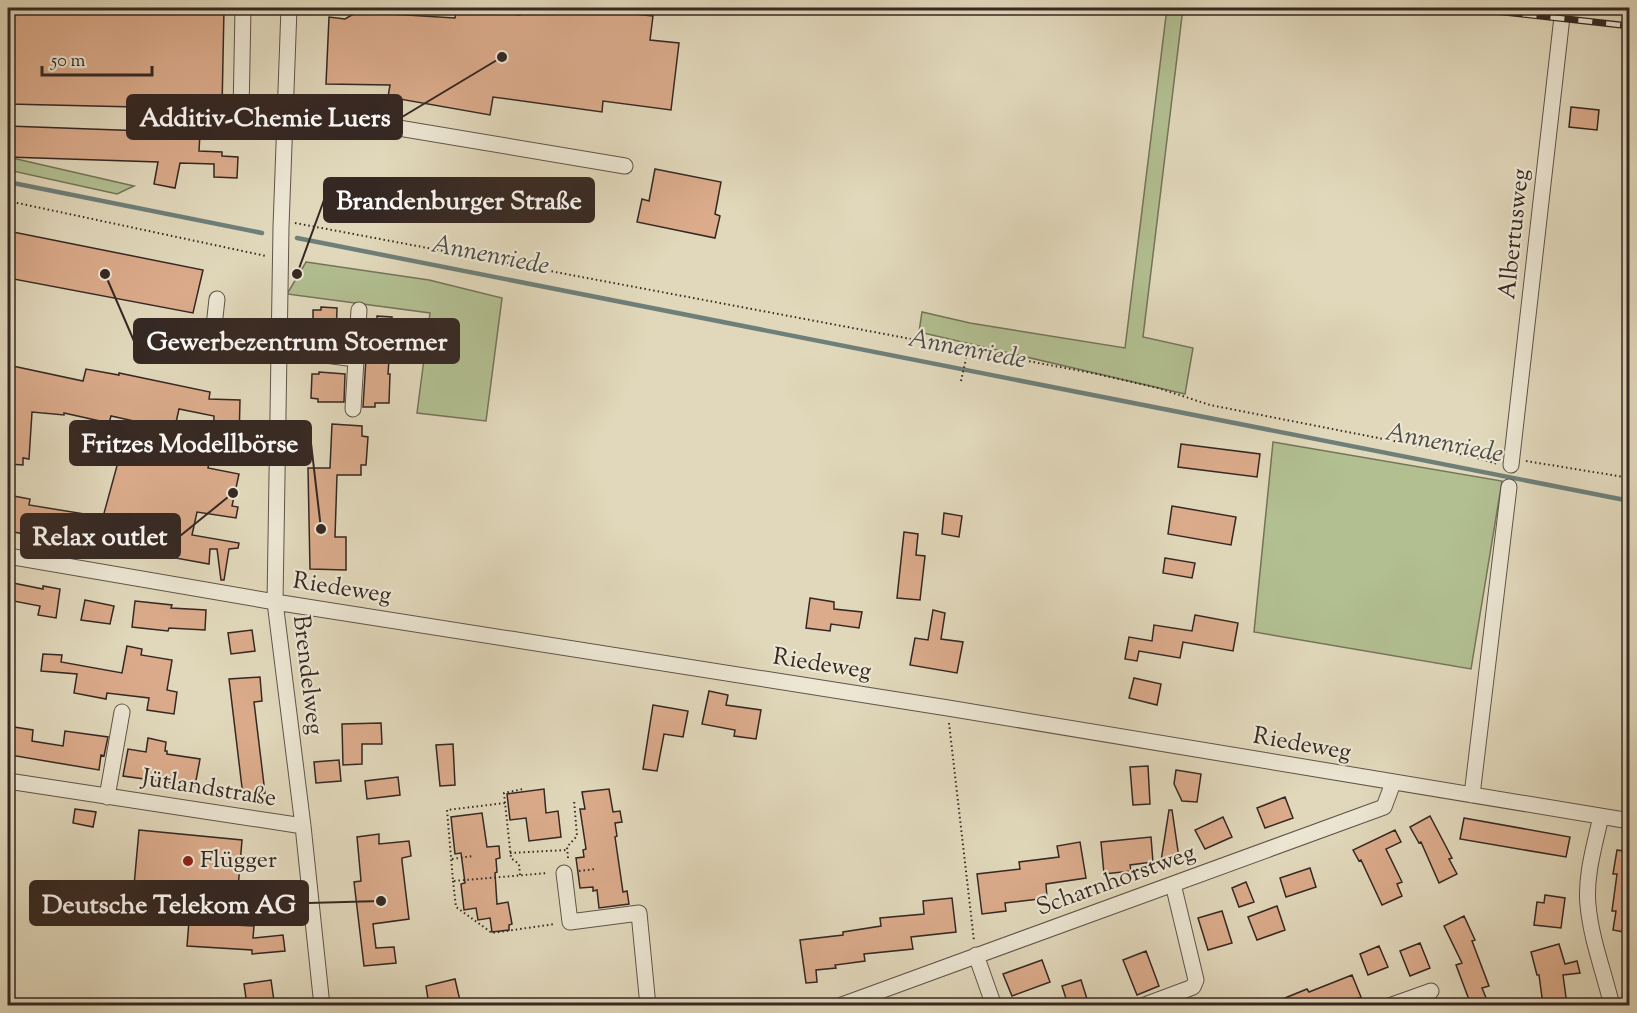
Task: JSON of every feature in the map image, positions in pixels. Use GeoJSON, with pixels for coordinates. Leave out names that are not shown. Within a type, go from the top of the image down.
{"type":"FeatureCollection","features":[{"type":"Feature","properties":{"kind":"street"},"geometry":{"type":"LineString","coordinates":[[243,8],[241,114],[285,112],[626,166]]}},
{"type":"Feature","properties":{"kind":"street","name":"Brendelweg"},"geometry":{"type":"LineString","coordinates":[[289,8],[281,230],[275,602],[303,826],[322,1005]]}},
{"type":"Feature","properties":{"kind":"street","name":"Albertusweg"},"geometry":{"type":"LineString","coordinates":[[1512,463],[1563,8]]}},
{"type":"Feature","properties":{"kind":"street"},"geometry":{"type":"LineString","coordinates":[[217,299],[213,335],[279,349],[356,358]]}},
{"type":"Feature","properties":{"kind":"street"},"geometry":{"type":"LineString","coordinates":[[353,409],[359,310]]}},
{"type":"Feature","properties":{"kind":"street"},"geometry":{"type":"LineString","coordinates":[[1472,795],[1509,487]]}},
{"type":"Feature","properties":{"kind":"street","name":"Riedeweg"},"geometry":{"type":"LineString","coordinates":[[8,556],[275,602],[948,708],[1629,821]]}},
{"type":"Feature","properties":{"kind":"street","name":"Jütlandstraße"},"geometry":{"type":"LineString","coordinates":[[107,797],[122,712]]}},
{"type":"Feature","properties":{"kind":"street","name":"Jütlandstraße"},"geometry":{"type":"LineString","coordinates":[[8,781],[303,826]]}},
{"type":"Feature","properties":{"kind":"street","name":"Scharnhorstweg"},"geometry":{"type":"LineString","coordinates":[[839,1005],[1384,807],[1393,783]]}},
{"type":"Feature","properties":{"kind":"street"},"geometry":{"type":"LineString","coordinates":[[1601,816],[1591,867],[1588,903],[1594,943],[1612,1005]]}},
{"type":"Feature","properties":{"kind":"street"},"geometry":{"type":"LineString","coordinates":[[567,872],[570,922],[639,913],[648,1005]]}},
{"type":"Feature","properties":{"kind":"street"},"geometry":{"type":"LineString","coordinates":[[1142,1005],[1193,987],[1196,980],[1173,884]]}},
{"type":"Feature","properties":{"kind":"street"},"geometry":{"type":"LineString","coordinates":[[976,955],[994,1005]]}},
{"type":"Feature","properties":{"kind":"street"},"geometry":{"type":"LineString","coordinates":[[1389,1005],[1431,991]]}},
{"type":"Feature","properties":{"kind":"path"},"geometry":{"type":"LineString","coordinates":[[8,201],[281,259]]}},
{"type":"Feature","properties":{"kind":"path"},"geometry":{"type":"LineString","coordinates":[[281,230],[968,350],[1158,388],[1210,405],[1470,456],[1499,465],[1536,461],[1629,478]]}},
{"type":"Feature","properties":{"kind":"path"},"geometry":{"type":"LineString","coordinates":[[962,381],[968,350]]}},
{"type":"Feature","properties":{"kind":"path"},"geometry":{"type":"LineString","coordinates":[[948,708],[976,955]]}},
{"type":"Feature","properties":{"kind":"path"},"geometry":{"type":"LineString","coordinates":[[520,875],[519,864],[511,858],[510,853],[504,793],[523,789]]}},
{"type":"Feature","properties":{"kind":"path"},"geometry":{"type":"LineString","coordinates":[[567,872],[567,847],[577,836],[574,800]]}},
{"type":"Feature","properties":{"kind":"path"},"geometry":{"type":"LineString","coordinates":[[505,803],[447,810],[456,907],[492,933],[570,922]]}},
{"type":"Feature","properties":{"kind":"path"},"geometry":{"type":"LineString","coordinates":[[510,853],[567,849]]}},
{"type":"Feature","properties":{"kind":"path"},"geometry":{"type":"LineString","coordinates":[[451,859],[473,856]]}},
{"type":"Feature","properties":{"kind":"path"},"geometry":{"type":"LineString","coordinates":[[453,881],[595,869]]}},
{"type":"Feature","properties":{"kind":"green space"},"geometry":{"type":"Polygon","coordinates":[[[1167,8],[1183,8],[1143,337],[1193,348],[1185,394],[919,332],[922,312],[970,323],[1125,348],[1167,8]]]}},
{"type":"Feature","properties":{"kind":"green space"},"geometry":{"type":"Polygon","coordinates":[[[8,157],[134,186],[117,194],[8,170],[8,157]]]}},
{"type":"Feature","properties":{"kind":"green space"},"geometry":{"type":"Polygon","coordinates":[[[306,262],[429,280],[502,298],[486,421],[417,413],[430,313],[287,294],[306,262]]]}},
{"type":"Feature","properties":{"kind":"green space"},"geometry":{"type":"Polygon","coordinates":[[[1273,442],[1502,481],[1471,669],[1254,632],[1273,442]]]}},
{"type":"Feature","properties":{"kind":"building"},"geometry":{"type":"Polygon","coordinates":[[[8,8],[224,8],[222,109],[8,104],[8,8]]]}},
{"type":"Feature","properties":{"kind":"building"},"geometry":{"type":"Polygon","coordinates":[[[456,8],[520,15],[521,8],[578,8],[653,16],[650,40],[679,43],[671,110],[603,101],[602,112],[493,97],[490,115],[388,97],[390,85],[326,84],[329,17],[345,19],[357,12],[455,18],[456,8]]]}},
{"type":"Feature","properties":{"kind":"building"},"geometry":{"type":"Polygon","coordinates":[[[1571,107],[1599,110],[1597,130],[1569,127],[1571,107]]]}},
{"type":"Feature","properties":{"kind":"building"},"geometry":{"type":"Polygon","coordinates":[[[8,126],[200,133],[199,151],[222,152],[222,156],[238,157],[237,178],[214,177],[214,164],[180,163],[175,188],[154,184],[158,162],[8,157],[8,126]]]}},
{"type":"Feature","properties":{"kind":"building"},"geometry":{"type":"Polygon","coordinates":[[[655,169],[721,182],[715,214],[720,216],[715,238],[637,222],[642,199],[649,201],[655,169]]]}},
{"type":"Feature","properties":{"kind":"building"},"geometry":{"type":"Polygon","coordinates":[[[8,231],[203,270],[193,313],[8,278],[8,231]]]}},
{"type":"Feature","properties":{"kind":"building"},"geometry":{"type":"Polygon","coordinates":[[[321,307],[337,308],[336,337],[318,337],[318,332],[313,332],[313,310],[321,310],[321,307]]]}},
{"type":"Feature","properties":{"kind":"building"},"geometry":{"type":"Polygon","coordinates":[[[377,316],[392,317],[388,374],[390,374],[389,403],[375,403],[375,407],[363,407],[367,342],[371,342],[371,320],[377,320],[377,316]]]}},
{"type":"Feature","properties":{"kind":"building"},"geometry":{"type":"Polygon","coordinates":[[[8,365],[83,381],[86,369],[119,375],[119,373],[210,392],[209,399],[240,400],[239,441],[213,440],[214,416],[179,409],[170,449],[210,457],[208,468],[239,474],[232,506],[238,507],[236,518],[197,512],[192,535],[239,543],[238,548],[229,549],[224,580],[221,580],[217,549],[210,549],[209,564],[170,557],[172,545],[146,541],[150,521],[114,514],[110,543],[98,541],[97,544],[8,531],[8,495],[30,499],[29,505],[103,517],[121,451],[152,456],[158,431],[151,430],[152,425],[111,416],[109,423],[64,413],[64,415],[32,412],[29,459],[23,458],[23,465],[8,464],[8,365]]]}},
{"type":"Feature","properties":{"kind":"building"},"geometry":{"type":"Polygon","coordinates":[[[319,372],[345,374],[344,402],[318,402],[318,399],[311,398],[312,374],[319,374],[319,372]]]}},
{"type":"Feature","properties":{"kind":"building"},"geometry":{"type":"Polygon","coordinates":[[[332,424],[362,426],[362,436],[368,437],[366,465],[361,465],[361,475],[337,475],[335,537],[346,537],[346,570],[310,569],[308,468],[330,468],[332,424]]]}},
{"type":"Feature","properties":{"kind":"building"},"geometry":{"type":"Polygon","coordinates":[[[1181,444],[1260,454],[1257,477],[1178,467],[1181,444]]]}},
{"type":"Feature","properties":{"kind":"building"},"geometry":{"type":"Polygon","coordinates":[[[1172,506],[1236,517],[1231,545],[1168,534],[1172,506]]]}},
{"type":"Feature","properties":{"kind":"building"},"geometry":{"type":"Polygon","coordinates":[[[944,513],[962,516],[959,537],[942,534],[944,513]]]}},
{"type":"Feature","properties":{"kind":"building"},"geometry":{"type":"Polygon","coordinates":[[[904,532],[918,534],[916,555],[925,556],[920,600],[897,598],[904,532]]]}},
{"type":"Feature","properties":{"kind":"building"},"geometry":{"type":"Polygon","coordinates":[[[1165,558],[1195,563],[1192,578],[1163,573],[1165,558]]]}},
{"type":"Feature","properties":{"kind":"building"},"geometry":{"type":"Polygon","coordinates":[[[8,582],[43,589],[43,586],[60,589],[56,618],[38,615],[40,606],[8,600],[8,582]]]}},
{"type":"Feature","properties":{"kind":"building"},"geometry":{"type":"Polygon","coordinates":[[[810,598],[834,602],[834,609],[862,612],[859,628],[831,624],[830,631],[806,628],[810,598]]]}},
{"type":"Feature","properties":{"kind":"building"},"geometry":{"type":"Polygon","coordinates":[[[85,600],[114,606],[110,624],[81,620],[85,600]]]}},
{"type":"Feature","properties":{"kind":"building"},"geometry":{"type":"Polygon","coordinates":[[[135,601],[172,605],[171,608],[206,610],[205,630],[169,628],[168,631],[132,627],[135,601]]]}},
{"type":"Feature","properties":{"kind":"building"},"geometry":{"type":"Polygon","coordinates":[[[933,610],[945,613],[941,639],[963,642],[957,673],[910,665],[915,638],[928,640],[933,610]]]}},
{"type":"Feature","properties":{"kind":"building"},"geometry":{"type":"Polygon","coordinates":[[[1195,615],[1238,623],[1233,651],[1183,642],[1180,658],[1139,651],[1137,661],[1125,659],[1129,637],[1152,641],[1154,625],[1192,631],[1195,615]]]}},
{"type":"Feature","properties":{"kind":"building"},"geometry":{"type":"Polygon","coordinates":[[[252,630],[255,651],[231,654],[228,633],[252,630]]]}},
{"type":"Feature","properties":{"kind":"building"},"geometry":{"type":"Polygon","coordinates":[[[127,646],[142,649],[141,655],[172,660],[167,690],[177,692],[174,714],[147,710],[149,698],[107,693],[106,699],[74,693],[77,674],[41,671],[43,654],[62,655],[61,662],[122,673],[127,646]]]}},
{"type":"Feature","properties":{"kind":"building"},"geometry":{"type":"Polygon","coordinates":[[[260,677],[262,701],[254,702],[265,793],[243,796],[229,679],[260,677]]]}},
{"type":"Feature","properties":{"kind":"building"},"geometry":{"type":"Polygon","coordinates":[[[1134,678],[1161,684],[1157,705],[1129,698],[1134,678]]]}},
{"type":"Feature","properties":{"kind":"building"},"geometry":{"type":"Polygon","coordinates":[[[709,691],[728,695],[726,705],[761,710],[756,739],[734,736],[735,730],[702,724],[709,691]]]}},
{"type":"Feature","properties":{"kind":"building"},"geometry":{"type":"Polygon","coordinates":[[[653,705],[688,711],[683,737],[664,734],[657,771],[643,769],[653,705]]]}},
{"type":"Feature","properties":{"kind":"building"},"geometry":{"type":"Polygon","coordinates":[[[381,723],[382,744],[362,744],[362,764],[343,765],[342,724],[381,723]]]}},
{"type":"Feature","properties":{"kind":"building"},"geometry":{"type":"Polygon","coordinates":[[[14,727],[33,730],[32,741],[63,746],[65,731],[108,737],[104,756],[101,755],[99,770],[10,755],[14,727]]]}},
{"type":"Feature","properties":{"kind":"building"},"geometry":{"type":"Polygon","coordinates":[[[148,738],[166,742],[167,754],[200,759],[195,786],[123,776],[128,749],[146,752],[148,738]]]}},
{"type":"Feature","properties":{"kind":"building"},"geometry":{"type":"Polygon","coordinates":[[[453,744],[455,785],[440,786],[436,745],[453,744]]]}},
{"type":"Feature","properties":{"kind":"building"},"geometry":{"type":"Polygon","coordinates":[[[339,760],[341,781],[316,783],[314,762],[339,760]]]}},
{"type":"Feature","properties":{"kind":"building"},"geometry":{"type":"Polygon","coordinates":[[[1148,766],[1150,804],[1133,805],[1130,767],[1148,766]]]}},
{"type":"Feature","properties":{"kind":"building"},"geometry":{"type":"Polygon","coordinates":[[[1176,770],[1201,774],[1197,802],[1182,801],[1174,784],[1176,770]]]}},
{"type":"Feature","properties":{"kind":"building"},"geometry":{"type":"Polygon","coordinates":[[[398,777],[400,795],[367,799],[365,781],[398,777]]]}},
{"type":"Feature","properties":{"kind":"building"},"geometry":{"type":"Polygon","coordinates":[[[544,789],[546,813],[558,811],[561,837],[529,841],[526,818],[510,820],[507,794],[544,789]]]}},
{"type":"Feature","properties":{"kind":"building"},"geometry":{"type":"Polygon","coordinates":[[[609,789],[613,812],[620,811],[622,822],[615,823],[617,836],[615,837],[623,892],[627,891],[629,904],[599,908],[597,890],[593,891],[593,887],[580,888],[576,858],[584,857],[583,850],[586,849],[580,809],[585,809],[582,792],[609,789]]]}},
{"type":"Feature","properties":{"kind":"building"},"geometry":{"type":"Polygon","coordinates":[[[1285,797],[1293,818],[1265,828],[1257,808],[1285,797]]]}},
{"type":"Feature","properties":{"kind":"building"},"geometry":{"type":"Polygon","coordinates":[[[75,809],[96,812],[93,827],[73,823],[75,809]]]}},
{"type":"Feature","properties":{"kind":"building"},"geometry":{"type":"Polygon","coordinates":[[[1169,810],[1172,810],[1179,858],[1161,861],[1169,810]]]}},
{"type":"Feature","properties":{"kind":"building"},"geometry":{"type":"Polygon","coordinates":[[[482,813],[487,847],[499,846],[500,858],[496,859],[497,872],[495,873],[497,904],[508,902],[512,924],[509,925],[509,930],[492,932],[490,918],[478,920],[476,908],[464,910],[461,884],[465,883],[461,853],[455,854],[451,817],[482,813]]]}},
{"type":"Feature","properties":{"kind":"building"},"geometry":{"type":"Polygon","coordinates":[[[1430,816],[1452,858],[1449,859],[1457,874],[1439,883],[1421,842],[1419,843],[1410,827],[1430,816]]]}},
{"type":"Feature","properties":{"kind":"building"},"geometry":{"type":"Polygon","coordinates":[[[1223,817],[1232,837],[1205,849],[1195,830],[1223,817]]]}},
{"type":"Feature","properties":{"kind":"building"},"geometry":{"type":"Polygon","coordinates":[[[1464,818],[1570,837],[1566,857],[1460,839],[1464,818]]]}},
{"type":"Feature","properties":{"kind":"building","name":"Flügger"},"geometry":{"type":"Polygon","coordinates":[[[139,830],[242,840],[235,925],[254,926],[253,938],[283,935],[285,951],[252,954],[252,950],[187,946],[189,921],[91,913],[93,883],[134,886],[139,830]]]}},
{"type":"Feature","properties":{"kind":"building"},"geometry":{"type":"Polygon","coordinates":[[[1395,830],[1401,842],[1386,849],[1402,882],[1397,884],[1402,896],[1382,905],[1361,860],[1359,861],[1353,850],[1395,830]]]}},
{"type":"Feature","properties":{"kind":"building"},"geometry":{"type":"Polygon","coordinates":[[[379,834],[379,844],[409,841],[411,856],[402,858],[402,861],[409,919],[373,924],[376,948],[394,947],[396,963],[364,966],[354,882],[361,881],[357,837],[379,834]]]}},
{"type":"Feature","properties":{"kind":"building"},"geometry":{"type":"Polygon","coordinates":[[[1151,837],[1153,862],[1130,865],[1131,871],[1104,874],[1101,842],[1151,837]]]}},
{"type":"Feature","properties":{"kind":"building"},"geometry":{"type":"Polygon","coordinates":[[[1080,842],[1086,878],[1046,884],[1047,898],[1005,903],[1006,911],[982,914],[977,874],[1020,869],[1019,862],[1059,857],[1057,846],[1080,842]]]}},
{"type":"Feature","properties":{"kind":"building"},"geometry":{"type":"Polygon","coordinates":[[[1617,850],[1629,852],[1629,933],[1613,930],[1616,911],[1612,911],[1617,874],[1613,874],[1617,850]]]}},
{"type":"Feature","properties":{"kind":"building"},"geometry":{"type":"Polygon","coordinates":[[[1310,868],[1316,887],[1286,897],[1280,878],[1310,868]]]}},
{"type":"Feature","properties":{"kind":"building"},"geometry":{"type":"Polygon","coordinates":[[[1246,882],[1254,902],[1239,907],[1232,888],[1246,882]]]}},
{"type":"Feature","properties":{"kind":"building"},"geometry":{"type":"Polygon","coordinates":[[[1545,895],[1565,898],[1561,928],[1534,925],[1537,902],[1544,903],[1545,895]]]}},
{"type":"Feature","properties":{"kind":"building"},"geometry":{"type":"Polygon","coordinates":[[[952,898],[956,932],[911,937],[913,949],[864,954],[865,961],[816,970],[817,982],[806,983],[800,940],[843,935],[843,932],[881,926],[880,918],[924,914],[923,901],[952,898]]]}},
{"type":"Feature","properties":{"kind":"building"},"geometry":{"type":"Polygon","coordinates":[[[1277,906],[1285,930],[1257,940],[1248,917],[1277,906]]]}},
{"type":"Feature","properties":{"kind":"building"},"geometry":{"type":"Polygon","coordinates":[[[1222,911],[1232,943],[1208,950],[1198,918],[1222,911]]]}},
{"type":"Feature","properties":{"kind":"building"},"geometry":{"type":"Polygon","coordinates":[[[1464,916],[1475,940],[1472,941],[1489,986],[1482,988],[1489,1005],[1471,1005],[1456,965],[1462,963],[1444,926],[1464,916]]]}},
{"type":"Feature","properties":{"kind":"building"},"geometry":{"type":"Polygon","coordinates":[[[1420,943],[1430,968],[1410,976],[1400,951],[1420,943]]]}},
{"type":"Feature","properties":{"kind":"building"},"geometry":{"type":"Polygon","coordinates":[[[1559,944],[1565,964],[1577,961],[1580,973],[1563,975],[1567,1005],[1543,1005],[1539,975],[1537,975],[1531,952],[1559,944]]]}},
{"type":"Feature","properties":{"kind":"building"},"geometry":{"type":"Polygon","coordinates":[[[1379,946],[1388,967],[1368,975],[1360,954],[1379,946]]]}},
{"type":"Feature","properties":{"kind":"building"},"geometry":{"type":"Polygon","coordinates":[[[1146,951],[1159,986],[1137,995],[1123,960],[1146,951]]]}},
{"type":"Feature","properties":{"kind":"building"},"geometry":{"type":"Polygon","coordinates":[[[1042,960],[1050,982],[1012,996],[1003,974],[1042,960]]]}},
{"type":"Feature","properties":{"kind":"building"},"geometry":{"type":"Polygon","coordinates":[[[1352,975],[1361,997],[1338,1005],[1268,1005],[1307,989],[1309,992],[1352,975]]]}},
{"type":"Feature","properties":{"kind":"building"},"geometry":{"type":"Polygon","coordinates":[[[455,979],[461,1005],[429,1005],[426,986],[455,979]]]}},
{"type":"Feature","properties":{"kind":"building"},"geometry":{"type":"Polygon","coordinates":[[[271,980],[274,1001],[247,1005],[244,984],[271,980]]]}},
{"type":"Feature","properties":{"kind":"building"},"geometry":{"type":"Polygon","coordinates":[[[1081,980],[1088,1002],[1068,1005],[1062,986],[1081,980]]]}},
{"type":"Feature","properties":{"kind":"waterway","name":"Annenriede"},"geometry":{"type":"LineString","coordinates":[[8,182],[262,233]]}},
{"type":"Feature","properties":{"kind":"waterway","name":"Annenriede"},"geometry":{"type":"LineString","coordinates":[[297,238],[1630,501]]}},
{"type":"Feature","properties":{"kind":"railway"},"geometry":{"type":"LineString","coordinates":[[1467,8],[1630,26]]}},
{"type":"Feature","properties":{"kind":"place","name":"Additiv-Chemie Luers"},"geometry":{"type":"Point","coordinates":[502,57]}},
{"type":"Feature","properties":{"kind":"place","name":"Gewerbezentrum Stoermer"},"geometry":{"type":"Point","coordinates":[105,274]}},
{"type":"Feature","properties":{"kind":"place","name":"Brandenburger Straße"},"geometry":{"type":"Point","coordinates":[297,274]}},
{"type":"Feature","properties":{"kind":"place","name":"Relax outlet"},"geometry":{"type":"Point","coordinates":[233,493]}},
{"type":"Feature","properties":{"kind":"place","name":"Fritzes Modellbörse"},"geometry":{"type":"Point","coordinates":[321,529]}},
{"type":"Feature","properties":{"kind":"place","name":"Flügger"},"geometry":{"type":"Point","coordinates":[188,861]}},
{"type":"Feature","properties":{"kind":"place","name":"Deutsche Telekom AG"},"geometry":{"type":"Point","coordinates":[381,901]}}]}
